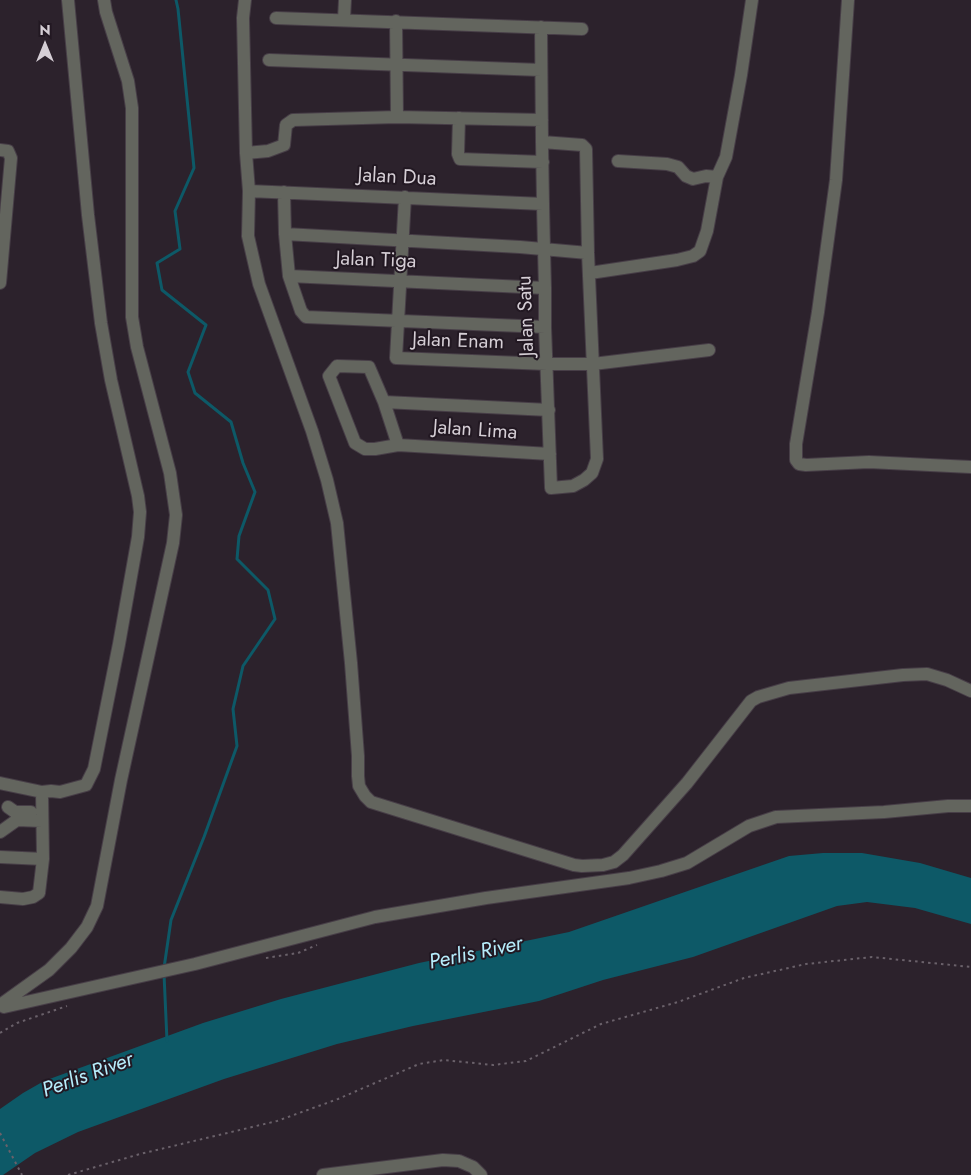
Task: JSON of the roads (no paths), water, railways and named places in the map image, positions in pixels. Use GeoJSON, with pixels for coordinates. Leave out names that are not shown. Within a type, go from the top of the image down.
{"type":"FeatureCollection","features":[{"type":"Feature","properties":{"kind":"street"},"geometry":{"type":"LineString","coordinates":[[0,783],[60,792],[86,785],[94,769],[138,537],[140,512],[138,496],[111,380],[101,323],[88,215],[68,0]]}},
{"type":"Feature","properties":{"kind":"street"},"geometry":{"type":"LineString","coordinates":[[0,1006],[49,970],[71,948],[87,928],[97,906],[121,780],[173,543],[176,515],[170,473],[137,347],[132,317],[132,108],[128,81],[104,0]]}},
{"type":"Feature","properties":{"kind":"street"},"geometry":{"type":"LineString","coordinates":[[245,0],[243,18],[246,153],[249,191],[248,236],[259,284],[312,431],[327,480],[337,523],[358,756],[358,776],[361,791],[371,802],[574,865],[603,865],[614,862],[623,855],[687,783],[751,701],[758,697],[789,688],[927,674],[938,676],[971,691]]}},
{"type":"Feature","properties":{"kind":"street"},"geometry":{"type":"LineString","coordinates":[[344,19],[345,0]]}},
{"type":"Feature","properties":{"kind":"street"},"geometry":{"type":"LineString","coordinates":[[590,273],[677,260],[693,256],[700,251],[707,231],[717,177],[726,156],[740,84],[752,0]]}},
{"type":"Feature","properties":{"kind":"street"},"geometry":{"type":"LineString","coordinates":[[848,0],[836,180],[818,312],[796,444],[796,460],[799,464],[806,466],[869,462],[971,467]]}},
{"type":"Feature","properties":{"kind":"street"},"geometry":{"type":"LineString","coordinates":[[276,18],[582,29]]}},
{"type":"Feature","properties":{"kind":"street"},"geometry":{"type":"LineString","coordinates":[[396,21],[397,117]]}},
{"type":"Feature","properties":{"kind":"street","name":"Jalan Satu"},"geometry":{"type":"LineString","coordinates":[[541,27],[544,249],[552,488],[573,486],[584,480],[592,473],[597,460],[593,364]]}},
{"type":"Feature","properties":{"kind":"street"},"geometry":{"type":"LineString","coordinates":[[270,60],[541,70]]}},
{"type":"Feature","properties":{"kind":"street"},"geometry":{"type":"LineString","coordinates":[[246,153],[268,151],[284,144],[286,125],[293,120],[397,117],[542,120]]}},
{"type":"Feature","properties":{"kind":"street"},"geometry":{"type":"LineString","coordinates":[[459,118],[458,154],[460,159],[543,162]]}},
{"type":"Feature","properties":{"kind":"street"},"geometry":{"type":"LineString","coordinates":[[542,142],[582,145],[586,149],[593,364]]}},
{"type":"Feature","properties":{"kind":"street"},"geometry":{"type":"LineString","coordinates":[[0,150],[8,151],[11,158],[0,283]]}},
{"type":"Feature","properties":{"kind":"street"},"geometry":{"type":"LineString","coordinates":[[618,161],[667,164],[678,167],[686,176],[693,179],[706,176],[717,177]]}},
{"type":"Feature","properties":{"kind":"street","name":"Jalan Dua"},"geometry":{"type":"LineString","coordinates":[[249,191],[543,204]]}},
{"type":"Feature","properties":{"kind":"street"},"geometry":{"type":"LineString","coordinates":[[284,192],[289,276],[301,311],[306,317],[546,327]]}},
{"type":"Feature","properties":{"kind":"street"},"geometry":{"type":"LineString","coordinates":[[398,321],[405,198]]}},
{"type":"Feature","properties":{"kind":"street"},"geometry":{"type":"LineString","coordinates":[[285,234],[588,252]]}},
{"type":"Feature","properties":{"kind":"street","name":"Jalan Tiga"},"geometry":{"type":"LineString","coordinates":[[289,276],[545,288]]}},
{"type":"Feature","properties":{"kind":"street","name":"Jalan Enam"},"geometry":{"type":"LineString","coordinates":[[398,321],[396,358],[593,364],[709,350]]}},
{"type":"Feature","properties":{"kind":"street"},"geometry":{"type":"LineString","coordinates":[[337,366],[369,367],[384,402],[398,445],[375,450],[366,449],[355,443],[329,376],[337,366]]}},
{"type":"Feature","properties":{"kind":"street"},"geometry":{"type":"LineString","coordinates":[[384,402],[548,410]]}},
{"type":"Feature","properties":{"kind":"street","name":"Jalan Lima"},"geometry":{"type":"LineString","coordinates":[[398,445],[550,454]]}},
{"type":"Feature","properties":{"kind":"street"},"geometry":{"type":"LineString","coordinates":[[0,897],[23,899],[33,897],[39,893],[43,859],[42,817],[47,791]]}},
{"type":"Feature","properties":{"kind":"street"},"geometry":{"type":"LineString","coordinates":[[4,803],[15,812],[42,817]]}},
{"type":"Feature","properties":{"kind":"street"},"geometry":{"type":"LineString","coordinates":[[4,803],[10,816],[4,828]]}},
{"type":"Feature","properties":{"kind":"street"},"geometry":{"type":"LineString","coordinates":[[0,1006],[195,964],[375,917],[486,898],[629,878],[661,871],[687,863],[749,826],[776,817],[971,806]]}},
{"type":"Feature","properties":{"kind":"street"},"geometry":{"type":"LineString","coordinates":[[4,828],[17,820],[42,817]]}},
{"type":"Feature","properties":{"kind":"street"},"geometry":{"type":"LineString","coordinates":[[0,856],[43,859]]}},
{"type":"Feature","properties":{"kind":"street"},"geometry":{"type":"LineString","coordinates":[[332,1174],[451,1160],[473,1167],[481,1175]]}},
{"type":"Feature","properties":{"kind":"water","name":"Perlis River"},"geometry":{"type":"Polygon","coordinates":[[[823,853],[862,853],[920,863],[971,878],[971,924],[915,908],[867,902],[837,906],[693,957],[603,980],[539,1001],[413,1026],[337,1044],[224,1079],[78,1132],[35,1153],[3,1175],[0,1175],[0,1109],[44,1081],[203,1023],[281,999],[419,963],[569,932],[789,856],[823,853]]]}},
{"type":"Feature","properties":{"kind":"waterway"},"geometry":{"type":"LineString","coordinates":[[164,968],[171,920],[237,746],[233,709],[243,666],[275,619],[268,590],[237,559],[239,536],[255,492],[243,463],[231,422],[195,393],[188,372],[206,325],[162,290],[157,263],[180,249],[175,211],[194,168],[176,0]]}},
{"type":"Feature","properties":{"kind":"waterway"},"geometry":{"type":"LineString","coordinates":[[164,974],[167,1041]]}}]}
